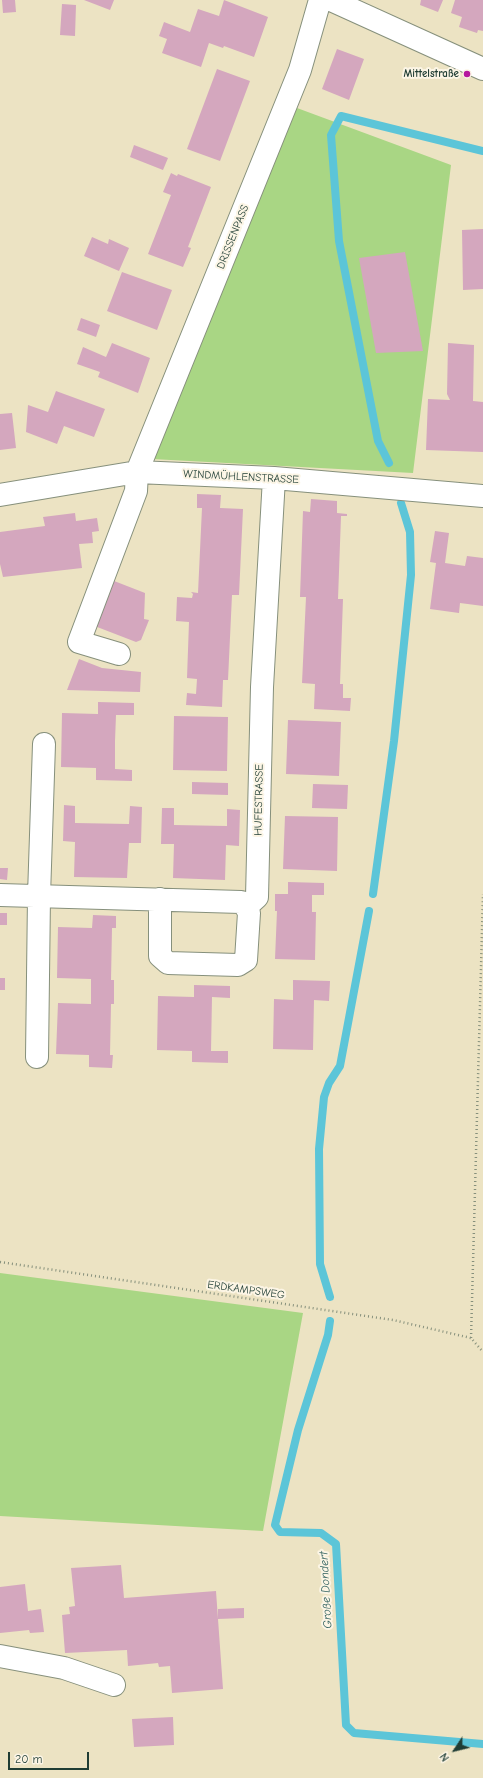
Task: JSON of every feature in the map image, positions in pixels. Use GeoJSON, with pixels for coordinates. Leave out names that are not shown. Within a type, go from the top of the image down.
{"type":"FeatureCollection","features":[{"type":"Feature","properties":{"kind":"street","name":"DRISSENPASS"},"geometry":{"type":"LineString","coordinates":[[119,654],[79,642],[136,491],[137,472],[300,70],[320,0]]}},
{"type":"Feature","properties":{"kind":"street"},"geometry":{"type":"LineString","coordinates":[[331,0],[483,69]]}},
{"type":"Feature","properties":{"kind":"street","name":"WINDMÜHLENSTRASSE"},"geometry":{"type":"LineString","coordinates":[[0,496],[137,472],[274,478],[483,496]]}},
{"type":"Feature","properties":{"kind":"street","name":"HUFESTRASSE"},"geometry":{"type":"LineString","coordinates":[[246,907],[257,897],[262,687],[274,478]]}},
{"type":"Feature","properties":{"kind":"street"},"geometry":{"type":"LineString","coordinates":[[37,1057],[39,896],[44,744]]}},
{"type":"Feature","properties":{"kind":"street"},"geometry":{"type":"LineString","coordinates":[[0,895],[160,899],[241,902],[249,913],[246,960],[242,964],[238,965],[168,964],[160,956],[160,899]]}},
{"type":"Feature","properties":{"kind":"street"},"geometry":{"type":"LineString","coordinates":[[0,1656],[64,1668],[114,1686]]}},
{"type":"Feature","properties":{"kind":"path"},"geometry":{"type":"LineString","coordinates":[[483,894],[470,1338],[483,1352]]}},
{"type":"Feature","properties":{"kind":"path","name":"ERDKAMPSWEG"},"geometry":{"type":"LineString","coordinates":[[0,1262],[393,1320],[470,1338]]}},
{"type":"Feature","properties":{"kind":"green space"},"geometry":{"type":"Polygon","coordinates":[[[297,108],[451,165],[413,473],[152,459],[297,108]]]}},
{"type":"Feature","properties":{"kind":"green space"},"geometry":{"type":"Polygon","coordinates":[[[0,1273],[303,1313],[263,1531],[0,1516],[0,1273]]]}},
{"type":"Feature","properties":{"kind":"building"},"geometry":{"type":"Polygon","coordinates":[[[2,0],[15,0],[16,12],[3,13],[2,0]]]}},
{"type":"Feature","properties":{"kind":"building"},"geometry":{"type":"Polygon","coordinates":[[[84,0],[114,0],[110,10],[84,0]]]}},
{"type":"Feature","properties":{"kind":"building"},"geometry":{"type":"Polygon","coordinates":[[[224,0],[268,17],[254,57],[224,46],[223,48],[209,43],[201,67],[162,53],[167,39],[159,36],[164,22],[190,32],[198,9],[219,16],[224,0]]]}},
{"type":"Feature","properties":{"kind":"building"},"geometry":{"type":"Polygon","coordinates":[[[421,0],[443,0],[438,12],[420,5],[421,0]]]}},
{"type":"Feature","properties":{"kind":"building"},"geometry":{"type":"Polygon","coordinates":[[[455,0],[483,0],[483,31],[478,30],[477,33],[459,27],[462,17],[451,13],[455,0]]]}},
{"type":"Feature","properties":{"kind":"building"},"geometry":{"type":"Polygon","coordinates":[[[62,4],[76,5],[75,36],[60,35],[62,4]]]}},
{"type":"Feature","properties":{"kind":"building"},"geometry":{"type":"Polygon","coordinates":[[[337,49],[364,59],[349,100],[322,89],[337,49]]]}},
{"type":"Feature","properties":{"kind":"building"},"geometry":{"type":"Polygon","coordinates":[[[217,69],[250,81],[220,161],[187,149],[217,69]]]}},
{"type":"Feature","properties":{"kind":"building"},"geometry":{"type":"Polygon","coordinates":[[[134,145],[168,158],[163,170],[130,157],[134,145]]]}},
{"type":"Feature","properties":{"kind":"building"},"geometry":{"type":"Polygon","coordinates":[[[171,173],[177,176],[178,174],[211,187],[188,247],[191,248],[183,267],[148,254],[171,195],[163,192],[171,173]]]}},
{"type":"Feature","properties":{"kind":"building"},"geometry":{"type":"Polygon","coordinates":[[[483,229],[483,289],[463,290],[462,230],[483,229]]]}},
{"type":"Feature","properties":{"kind":"building"},"geometry":{"type":"Polygon","coordinates":[[[92,237],[108,244],[109,239],[129,248],[119,271],[84,256],[92,237]]]}},
{"type":"Feature","properties":{"kind":"building"},"geometry":{"type":"Polygon","coordinates":[[[405,252],[423,351],[376,353],[359,258],[405,252]]]}},
{"type":"Feature","properties":{"kind":"building"},"geometry":{"type":"Polygon","coordinates":[[[122,272],[172,290],[157,330],[107,311],[122,272]]]}},
{"type":"Feature","properties":{"kind":"building"},"geometry":{"type":"Polygon","coordinates":[[[81,318],[100,325],[96,337],[77,330],[81,318]]]}},
{"type":"Feature","properties":{"kind":"building"},"geometry":{"type":"Polygon","coordinates":[[[112,343],[150,358],[138,393],[98,377],[100,372],[77,364],[83,347],[106,357],[112,343]]]}},
{"type":"Feature","properties":{"kind":"building"},"geometry":{"type":"Polygon","coordinates":[[[448,343],[474,345],[473,401],[483,402],[483,452],[426,450],[428,399],[450,400],[447,394],[448,343]]]}},
{"type":"Feature","properties":{"kind":"building"},"geometry":{"type":"Polygon","coordinates":[[[56,391],[105,409],[94,437],[64,426],[57,444],[26,432],[28,405],[48,412],[56,391]]]}},
{"type":"Feature","properties":{"kind":"building"},"geometry":{"type":"Polygon","coordinates":[[[12,413],[16,448],[0,450],[0,414],[12,413]]]}},
{"type":"Feature","properties":{"kind":"building"},"geometry":{"type":"Polygon","coordinates":[[[197,494],[221,495],[220,508],[243,509],[239,595],[232,595],[228,680],[223,680],[222,707],[186,705],[187,693],[196,694],[197,679],[187,678],[189,622],[176,621],[177,597],[192,598],[193,594],[191,592],[198,593],[202,508],[197,508],[197,494]]]}},
{"type":"Feature","properties":{"kind":"building"},"geometry":{"type":"Polygon","coordinates":[[[311,499],[337,501],[337,513],[347,514],[347,516],[341,516],[338,599],[343,599],[340,684],[343,684],[343,698],[351,698],[350,711],[314,709],[315,684],[302,683],[306,597],[300,597],[303,511],[310,512],[311,499]]]}},
{"type":"Feature","properties":{"kind":"building"},"geometry":{"type":"Polygon","coordinates":[[[75,513],[76,521],[97,518],[99,531],[92,532],[93,543],[79,544],[82,568],[3,577],[0,564],[0,532],[45,526],[43,517],[75,513]]]}},
{"type":"Feature","properties":{"kind":"building"},"geometry":{"type":"Polygon","coordinates":[[[435,531],[449,533],[445,563],[465,566],[467,556],[483,558],[483,606],[460,603],[459,613],[430,609],[436,563],[430,562],[435,531]]]}},
{"type":"Feature","properties":{"kind":"building"},"geometry":{"type":"Polygon","coordinates":[[[109,579],[145,593],[144,619],[149,620],[141,640],[136,642],[92,625],[109,579]]]}},
{"type":"Feature","properties":{"kind":"building"},"geometry":{"type":"Polygon","coordinates":[[[79,659],[102,668],[141,672],[140,692],[67,690],[79,659]]]}},
{"type":"Feature","properties":{"kind":"building"},"geometry":{"type":"Polygon","coordinates":[[[98,702],[134,703],[134,715],[116,715],[115,741],[115,769],[132,770],[132,781],[96,780],[96,768],[61,767],[62,713],[98,714],[98,702]]]}},
{"type":"Feature","properties":{"kind":"building"},"geometry":{"type":"Polygon","coordinates":[[[174,716],[228,717],[227,771],[173,770],[174,716]]]}},
{"type":"Feature","properties":{"kind":"building"},"geometry":{"type":"Polygon","coordinates":[[[288,720],[341,722],[339,776],[286,774],[288,720]]]}},
{"type":"Feature","properties":{"kind":"building"},"geometry":{"type":"Polygon","coordinates":[[[192,782],[228,783],[228,795],[192,794],[192,782]]]}},
{"type":"Feature","properties":{"kind":"building"},"geometry":{"type":"Polygon","coordinates":[[[313,784],[348,785],[347,809],[312,808],[313,784]]]}},
{"type":"Feature","properties":{"kind":"building"},"geometry":{"type":"Polygon","coordinates":[[[64,805],[75,806],[75,823],[129,824],[130,806],[142,807],[141,843],[129,843],[127,878],[74,877],[75,842],[63,841],[64,805]]]}},
{"type":"Feature","properties":{"kind":"building"},"geometry":{"type":"Polygon","coordinates":[[[162,808],[174,808],[174,825],[227,826],[227,809],[240,810],[239,846],[226,845],[225,880],[173,878],[174,844],[161,844],[162,808]]]}},
{"type":"Feature","properties":{"kind":"building"},"geometry":{"type":"Polygon","coordinates":[[[285,816],[338,817],[337,871],[283,869],[285,816]]]}},
{"type":"Feature","properties":{"kind":"building"},"geometry":{"type":"Polygon","coordinates":[[[0,868],[8,868],[7,880],[0,879],[0,868]]]}},
{"type":"Feature","properties":{"kind":"building"},"geometry":{"type":"Polygon","coordinates":[[[288,882],[324,883],[324,895],[312,895],[312,912],[316,912],[315,960],[275,959],[277,911],[275,911],[275,894],[288,894],[288,882]]]}},
{"type":"Feature","properties":{"kind":"building"},"geometry":{"type":"Polygon","coordinates":[[[0,913],[7,913],[7,925],[0,925],[0,913]]]}},
{"type":"Feature","properties":{"kind":"building"},"geometry":{"type":"Polygon","coordinates":[[[93,915],[116,916],[116,928],[112,928],[111,980],[114,980],[114,1004],[111,1004],[110,1055],[113,1055],[112,1068],[89,1067],[89,1055],[56,1054],[58,1003],[91,1004],[91,979],[57,978],[58,927],[92,928],[93,915]]]}},
{"type":"Feature","properties":{"kind":"building"},"geometry":{"type":"Polygon","coordinates":[[[0,978],[5,978],[5,990],[0,990],[0,978]]]}},
{"type":"Feature","properties":{"kind":"building"},"geometry":{"type":"Polygon","coordinates":[[[293,980],[330,981],[329,1001],[314,1000],[313,1050],[273,1049],[274,999],[293,1000],[293,980]]]}},
{"type":"Feature","properties":{"kind":"building"},"geometry":{"type":"Polygon","coordinates":[[[194,985],[230,986],[230,998],[212,997],[211,1051],[228,1051],[228,1063],[192,1062],[192,1051],[157,1050],[158,996],[194,997],[194,985]]]}},
{"type":"Feature","properties":{"kind":"building"},"geometry":{"type":"Polygon","coordinates":[[[121,1565],[124,1598],[216,1591],[223,1689],[172,1693],[170,1666],[159,1667],[158,1663],[128,1666],[127,1650],[65,1653],[62,1615],[70,1614],[69,1607],[75,1606],[71,1568],[121,1565]]]}},
{"type":"Feature","properties":{"kind":"building"},"geometry":{"type":"Polygon","coordinates":[[[25,1584],[28,1611],[41,1609],[44,1632],[30,1633],[29,1630],[0,1633],[0,1587],[25,1584]]]}},
{"type":"Feature","properties":{"kind":"building"},"geometry":{"type":"Polygon","coordinates":[[[244,1608],[244,1618],[218,1619],[218,1609],[244,1608]]]}},
{"type":"Feature","properties":{"kind":"building"},"geometry":{"type":"Polygon","coordinates":[[[173,1717],[174,1745],[134,1747],[132,1719],[173,1717]]]}},
{"type":"Feature","properties":{"kind":"waterway"},"geometry":{"type":"LineString","coordinates":[[389,463],[378,441],[339,241],[331,135],[341,116],[483,151]]}},
{"type":"Feature","properties":{"kind":"waterway"},"geometry":{"type":"LineString","coordinates":[[373,894],[394,741],[411,575],[410,532],[401,503]]}},
{"type":"Feature","properties":{"kind":"waterway"},"geometry":{"type":"LineString","coordinates":[[330,1297],[320,1264],[319,1149],[324,1097],[329,1083],[340,1066],[369,911]]}},
{"type":"Feature","properties":{"kind":"waterway","name":"Große Dondert"},"geometry":{"type":"LineString","coordinates":[[330,1321],[328,1335],[298,1430],[275,1525],[280,1532],[321,1533],[336,1544],[346,1725],[354,1733],[483,1744]]}},
{"type":"Feature","properties":{"kind":"place","name":"Mittelstraße"},"geometry":{"type":"Point","coordinates":[467,74]}}]}
